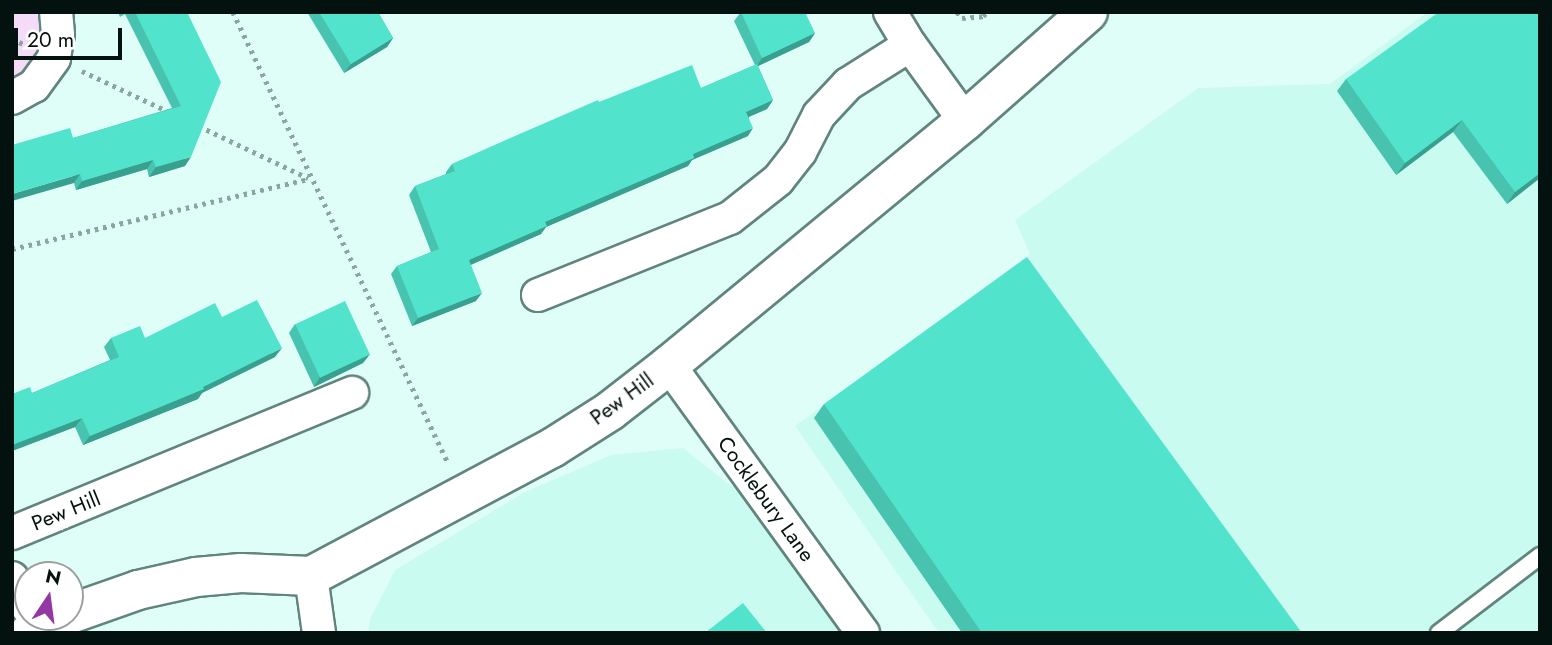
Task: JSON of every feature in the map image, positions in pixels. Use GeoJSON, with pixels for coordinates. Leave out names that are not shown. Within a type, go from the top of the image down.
{"type":"FeatureCollection","features":[{"type":"Feature","properties":{"kind":"main road","name":"Pew Hill"},"geometry":{"type":"LineString","coordinates":[[311,576],[356,549],[464,497],[575,433],[669,365],[964,121],[1088,12]]}},
{"type":"Feature","properties":{"kind":"main road"},"geometry":{"type":"LineString","coordinates":[[84,606],[138,590],[196,577],[241,573],[311,576]]}},
{"type":"Feature","properties":{"kind":"street"},"geometry":{"type":"LineString","coordinates":[[12,98],[34,86],[54,58],[58,34],[56,12]]}},
{"type":"Feature","properties":{"kind":"street"},"geometry":{"type":"LineString","coordinates":[[890,12],[910,46],[964,121]]}},
{"type":"Feature","properties":{"kind":"street"},"geometry":{"type":"LineString","coordinates":[[538,295],[730,218],[778,180],[800,152],[819,115],[848,83],[910,46]]}},
{"type":"Feature","properties":{"kind":"street","name":"Cocklebury Lane"},"geometry":{"type":"LineString","coordinates":[[669,365],[863,633]]}},
{"type":"Feature","properties":{"kind":"street","name":"Pew Hill"},"geometry":{"type":"LineString","coordinates":[[12,533],[352,393]]}},
{"type":"Feature","properties":{"kind":"street"},"geometry":{"type":"LineString","coordinates":[[311,576],[318,633]]}},
{"type":"Feature","properties":{"kind":"lane"},"geometry":{"type":"LineString","coordinates":[[1439,633],[1540,556]]}},
{"type":"Feature","properties":{"kind":"path"},"geometry":{"type":"LineString","coordinates":[[233,12],[309,178],[464,497]]}},
{"type":"Feature","properties":{"kind":"path"},"geometry":{"type":"LineString","coordinates":[[957,12],[962,18],[983,16],[987,12]]}},
{"type":"Feature","properties":{"kind":"path"},"geometry":{"type":"LineString","coordinates":[[54,58],[176,116]]}},
{"type":"Feature","properties":{"kind":"path"},"geometry":{"type":"LineString","coordinates":[[188,121],[309,178]]}},
{"type":"Feature","properties":{"kind":"path"},"geometry":{"type":"LineString","coordinates":[[12,249],[309,178]]}},
{"type":"Feature","properties":{"kind":"shaded area"},"geometry":{"type":"Polygon","coordinates":[[[12,12],[37,12],[44,37],[38,57],[25,72],[12,77],[12,12]]]}},
{"type":"Feature","properties":{"kind":"shaded area"},"geometry":{"type":"Polygon","coordinates":[[[1428,12],[1540,12],[1540,633],[939,633],[795,426],[1030,254],[1015,220],[1198,88],[1330,84],[1428,12]]]}},
{"type":"Feature","properties":{"kind":"shaded area"},"geometry":{"type":"Polygon","coordinates":[[[683,448],[753,503],[843,633],[368,633],[370,619],[395,570],[525,492],[611,455],[683,448]]]}},
{"type":"Feature","properties":{"kind":"building"},"geometry":{"type":"Polygon","coordinates":[[[135,12],[187,12],[221,82],[191,157],[156,167],[153,160],[82,181],[80,174],[12,194],[12,145],[70,128],[73,138],[181,106],[135,12]]]}},
{"type":"Feature","properties":{"kind":"building"},"geometry":{"type":"Polygon","coordinates":[[[319,12],[378,12],[393,38],[351,64],[319,12]]]}},
{"type":"Feature","properties":{"kind":"building"},"geometry":{"type":"Polygon","coordinates":[[[741,12],[805,12],[815,33],[762,58],[741,12]]]}},
{"type":"Feature","properties":{"kind":"building"},"geometry":{"type":"Polygon","coordinates":[[[1439,12],[1540,12],[1540,173],[1515,192],[1462,120],[1405,163],[1346,79],[1439,12]]]}},
{"type":"Feature","properties":{"kind":"building"},"geometry":{"type":"Polygon","coordinates":[[[757,64],[773,100],[746,112],[753,128],[693,154],[694,158],[545,222],[547,226],[469,260],[482,293],[418,318],[397,266],[439,249],[415,186],[455,171],[452,164],[508,139],[598,100],[599,102],[692,65],[701,88],[757,64]]]}},
{"type":"Feature","properties":{"kind":"building"},"geometry":{"type":"Polygon","coordinates":[[[1027,257],[1302,633],[982,633],[824,404],[1027,257]]]}},
{"type":"Feature","properties":{"kind":"building"},"geometry":{"type":"Polygon","coordinates":[[[257,300],[282,348],[203,387],[204,389],[90,436],[82,418],[12,445],[12,394],[30,387],[32,393],[119,357],[111,338],[140,326],[145,338],[215,303],[222,317],[257,300]]]}},
{"type":"Feature","properties":{"kind":"building"},"geometry":{"type":"Polygon","coordinates":[[[345,301],[370,354],[320,378],[295,324],[345,301]]]}},
{"type":"Feature","properties":{"kind":"building"},"geometry":{"type":"Polygon","coordinates":[[[743,603],[767,633],[705,633],[743,603]]]}}]}
